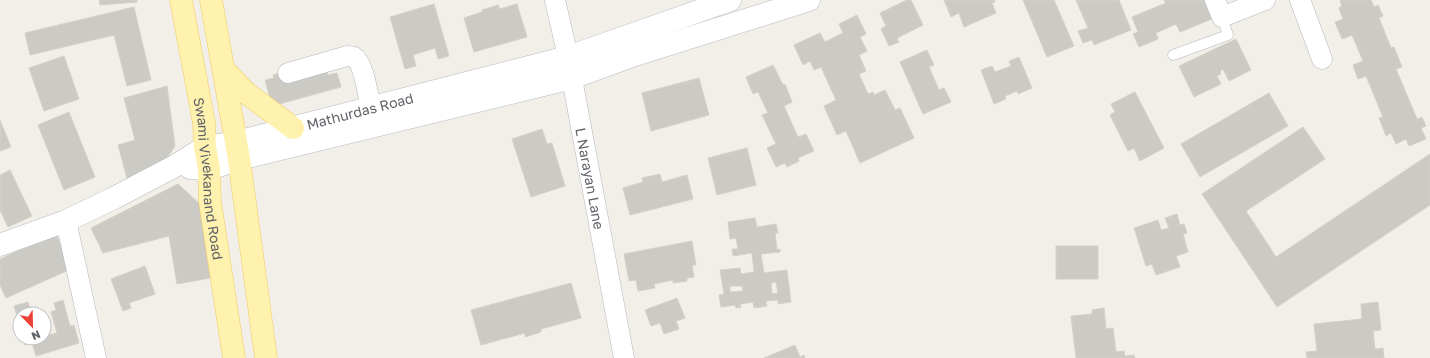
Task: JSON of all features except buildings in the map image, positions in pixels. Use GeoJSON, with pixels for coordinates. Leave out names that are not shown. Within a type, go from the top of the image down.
{"type":"FeatureCollection","features":[{"type":"Feature","properties":{"kind":"main road","name":"Swami Vivekanand Road"},"geometry":{"type":"LineString","coordinates":[[181,0],[204,123],[205,147],[209,169],[210,202],[234,358]]}},
{"type":"Feature","properties":{"kind":"main road","name":"Swami Vivekanand Road"},"geometry":{"type":"LineString","coordinates":[[211,0],[238,150],[266,358]]}},
{"type":"Feature","properties":{"kind":"main road"},"geometry":{"type":"LineString","coordinates":[[224,70],[245,92],[293,128]]}},
{"type":"Feature","properties":{"kind":"street","name":"L Narayan Lane"},"geometry":{"type":"LineString","coordinates":[[555,0],[568,57],[624,358]]}},
{"type":"Feature","properties":{"kind":"street","name":"Mathurdas Road"},"geometry":{"type":"LineString","coordinates":[[0,246],[66,221],[175,166],[205,147],[238,150],[293,128],[568,57],[730,0]]}},
{"type":"Feature","properties":{"kind":"street"},"geometry":{"type":"LineString","coordinates":[[175,166],[209,169],[238,150],[572,78],[635,55],[809,0]]}},
{"type":"Feature","properties":{"kind":"street"},"geometry":{"type":"LineString","coordinates":[[1218,9],[1265,0]]}},
{"type":"Feature","properties":{"kind":"street"},"geometry":{"type":"LineString","coordinates":[[1300,0],[1322,60]]}},
{"type":"Feature","properties":{"kind":"street"},"geometry":{"type":"LineString","coordinates":[[288,73],[348,56],[354,57],[362,71],[371,108]]}},
{"type":"Feature","properties":{"kind":"street"},"geometry":{"type":"LineString","coordinates":[[66,221],[96,358]]}},
{"type":"Feature","properties":{"kind":"lane"},"geometry":{"type":"LineString","coordinates":[[1174,55],[1228,35],[1218,9]]}}]}
